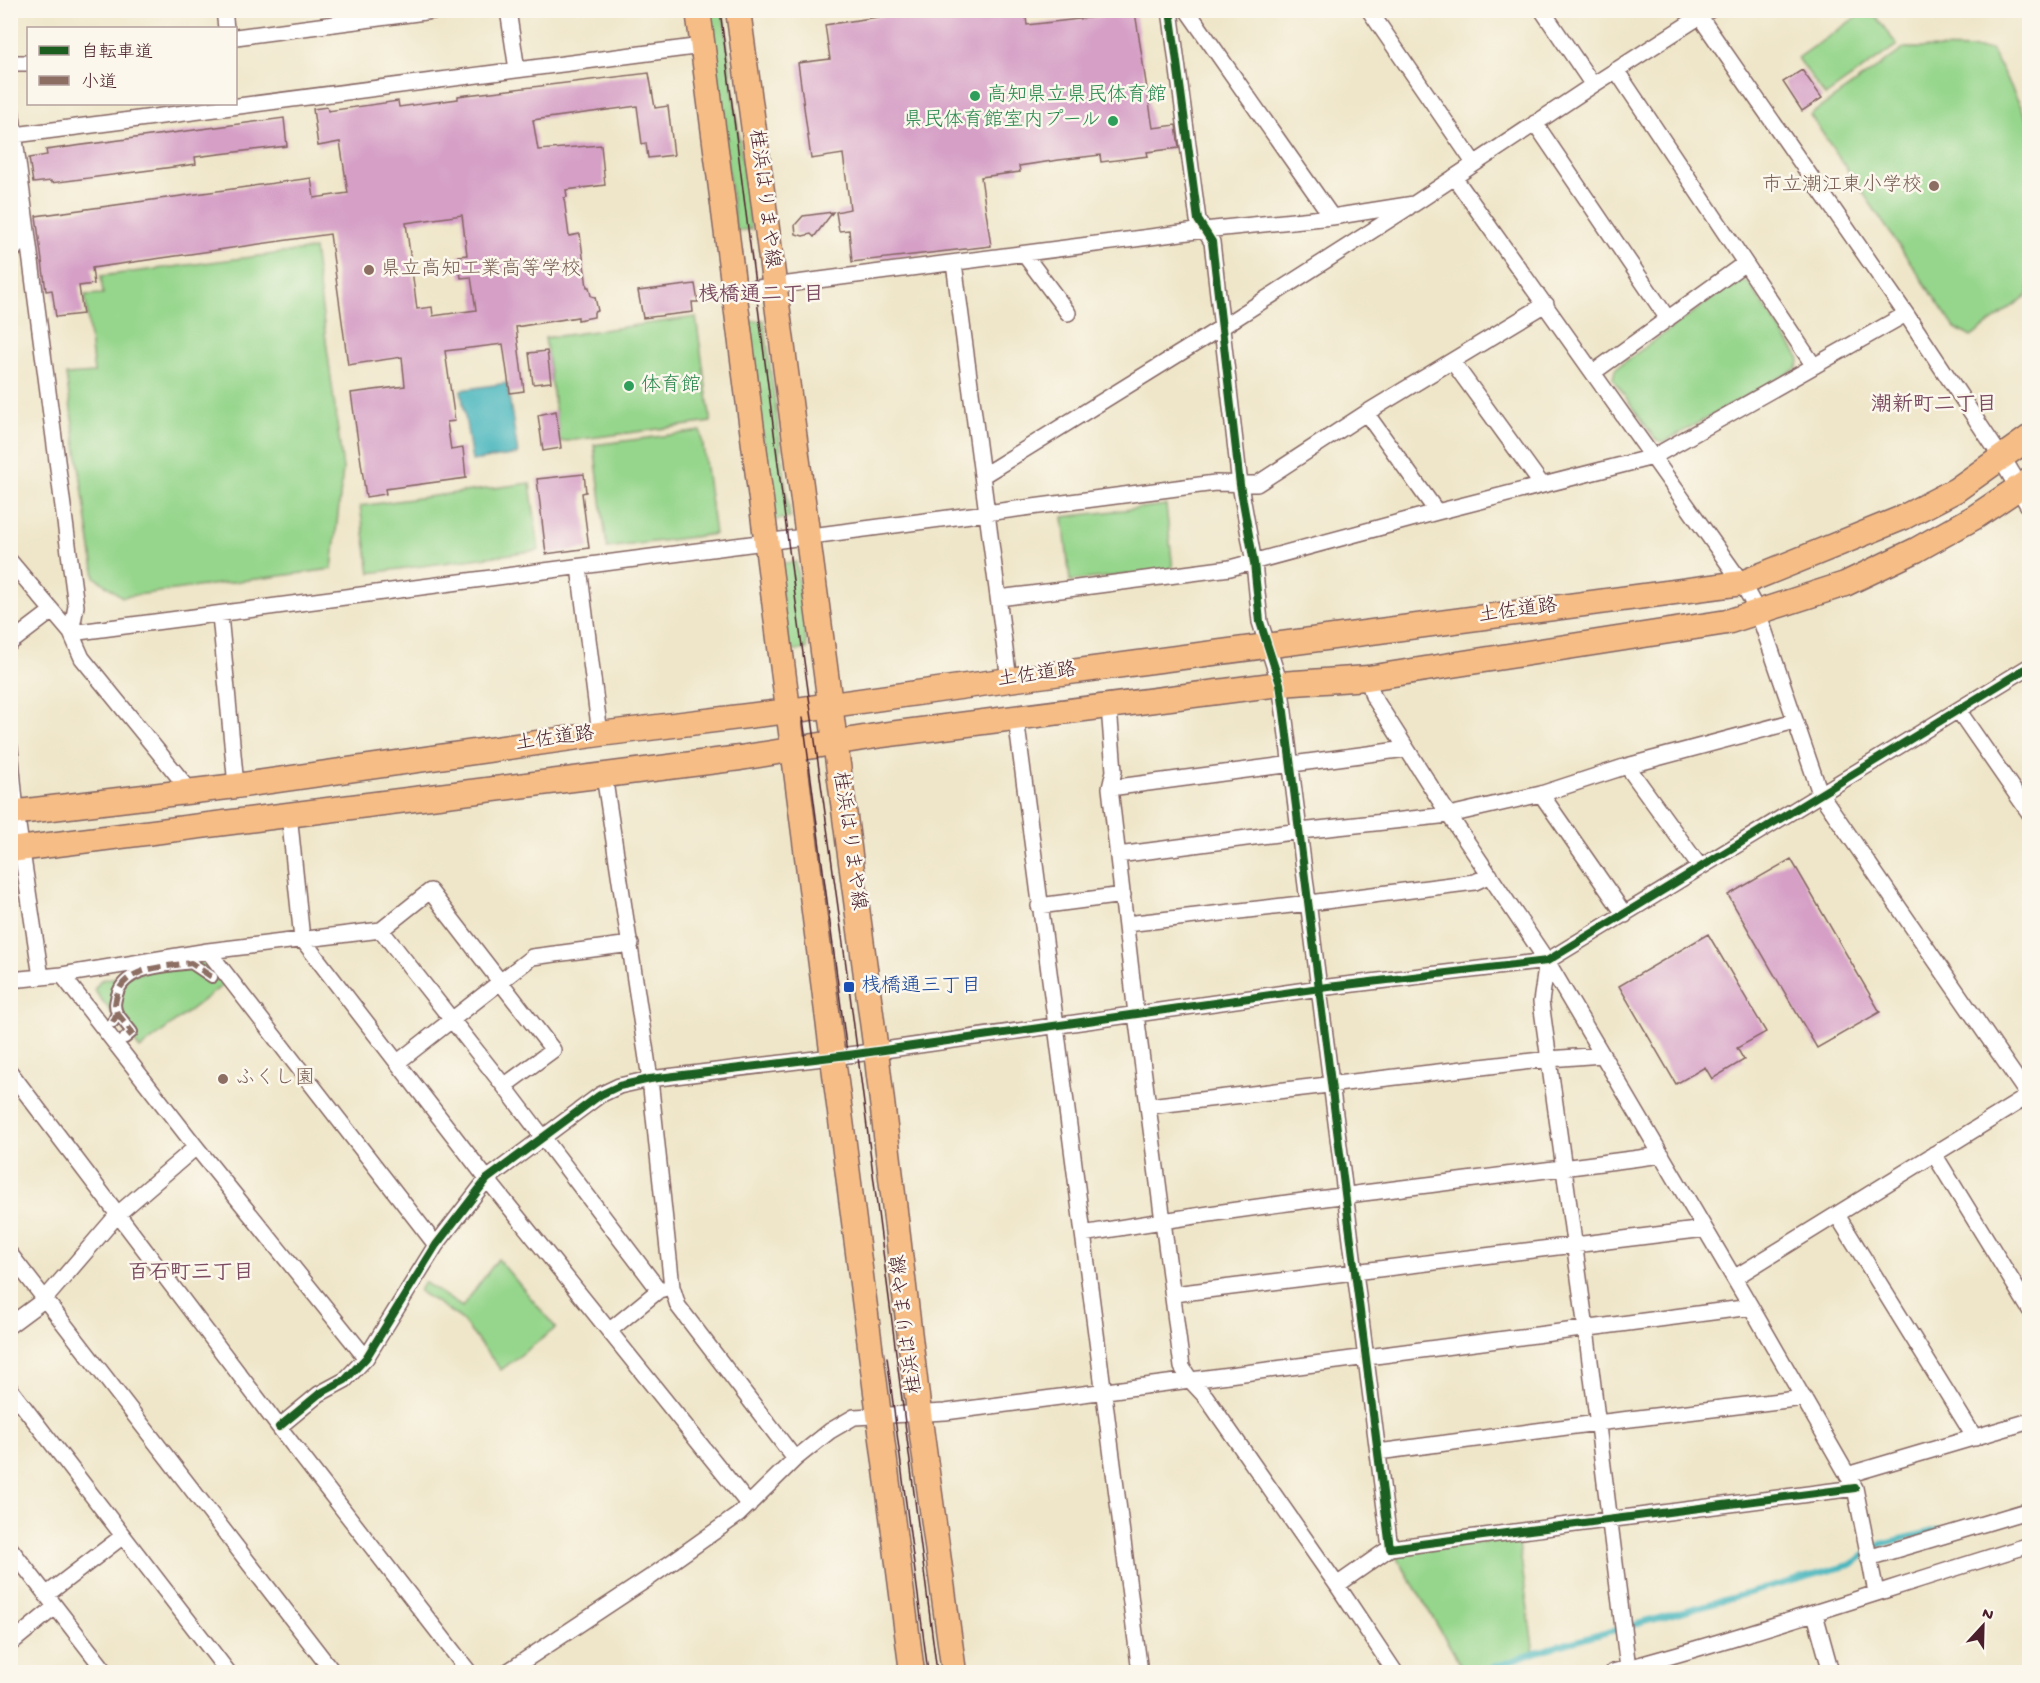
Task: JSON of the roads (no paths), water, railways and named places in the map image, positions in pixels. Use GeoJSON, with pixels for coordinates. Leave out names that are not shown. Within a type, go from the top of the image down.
{"type":"FeatureCollection","features":[{"type":"Feature","properties":{"kind":"main road","name":"桂浜はりまや線"},"geometry":{"type":"LineString","coordinates":[[698,10],[912,1672]]}},
{"type":"Feature","properties":{"kind":"main road","name":"桂浜はりまや線"},"geometry":{"type":"LineString","coordinates":[[738,10],[876,1051],[919,1413],[954,1672]]}},
{"type":"Feature","properties":{"kind":"main road","name":"土佐道路"},"geometry":{"type":"LineString","coordinates":[[13,812],[191,792],[600,734],[789,711],[1742,583],[1902,518],[1956,490],[2030,437]]}},
{"type":"Feature","properties":{"kind":"main road","name":"土佐道路"},"geometry":{"type":"LineString","coordinates":[[16,850],[740,758],[835,741],[1280,684],[1368,678],[1727,622],[1845,584],[2027,489]]}},
{"type":"Feature","properties":{"kind":"street"},"geometry":{"type":"LineString","coordinates":[[224,10],[226,27]]}},
{"type":"Feature","properties":{"kind":"street"},"geometry":{"type":"LineString","coordinates":[[237,37],[440,10]]}},
{"type":"Feature","properties":{"kind":"street"},"geometry":{"type":"LineString","coordinates":[[508,10],[517,70]]}},
{"type":"Feature","properties":{"kind":"street"},"geometry":{"type":"LineString","coordinates":[[1170,10],[1198,220],[1212,242],[1240,485],[1254,563],[1260,622],[1280,684],[1390,1548]]}},
{"type":"Feature","properties":{"kind":"street"},"geometry":{"type":"LineString","coordinates":[[1187,10],[1332,217]]}},
{"type":"Feature","properties":{"kind":"street"},"geometry":{"type":"LineString","coordinates":[[1369,10],[1474,163]]}},
{"type":"Feature","properties":{"kind":"street"},"geometry":{"type":"LineString","coordinates":[[1542,10],[1593,85]]}},
{"type":"Feature","properties":{"kind":"street"},"geometry":{"type":"LineString","coordinates":[[982,476],[1222,327],[1707,12],[2001,457],[2027,489]]}},
{"type":"Feature","properties":{"kind":"street"},"geometry":{"type":"LineString","coordinates":[[237,103],[702,46]]}},
{"type":"Feature","properties":{"kind":"street"},"geometry":{"type":"LineString","coordinates":[[10,63],[27,63]]}},
{"type":"Feature","properties":{"kind":"street"},"geometry":{"type":"LineString","coordinates":[[1616,70],[1814,366]]}},
{"type":"Feature","properties":{"kind":"street"},"geometry":{"type":"LineString","coordinates":[[10,101],[15,135],[17,208],[27,231],[76,606],[71,633]]}},
{"type":"Feature","properties":{"kind":"street"},"geometry":{"type":"LineString","coordinates":[[15,135],[222,105]]}},
{"type":"Feature","properties":{"kind":"street"},"geometry":{"type":"LineString","coordinates":[[1535,123],[1668,319]]}},
{"type":"Feature","properties":{"kind":"street"},"geometry":{"type":"LineString","coordinates":[[1454,177],[1742,583],[1758,612],[1820,793],[2029,1096],[1734,1278]]}},
{"type":"Feature","properties":{"kind":"street"},"geometry":{"type":"LineString","coordinates":[[734,291],[1204,230],[1332,217],[1414,204]]}},
{"type":"Feature","properties":{"kind":"street"},"geometry":{"type":"LineString","coordinates":[[10,255],[27,231]]}},
{"type":"Feature","properties":{"kind":"street"},"geometry":{"type":"LineString","coordinates":[[1024,254],[1068,313]]}},
{"type":"Feature","properties":{"kind":"street"},"geometry":{"type":"LineString","coordinates":[[954,263],[1009,680]]}},
{"type":"Feature","properties":{"kind":"street"},"geometry":{"type":"LineString","coordinates":[[1594,372],[1745,263]]}},
{"type":"Feature","properties":{"kind":"street"},"geometry":{"type":"LineString","coordinates":[[71,633],[1215,483],[1257,484],[1366,413],[1546,304]]}},
{"type":"Feature","properties":{"kind":"street"},"geometry":{"type":"LineString","coordinates":[[999,598],[1254,563],[1437,512],[1653,457],[1906,314]]}},
{"type":"Feature","properties":{"kind":"street"},"geometry":{"type":"LineString","coordinates":[[1452,360],[1542,485]]}},
{"type":"Feature","properties":{"kind":"street"},"geometry":{"type":"LineString","coordinates":[[1366,413],[1437,512]]}},
{"type":"Feature","properties":{"kind":"street"},"geometry":{"type":"LineString","coordinates":[[10,561],[71,633],[82,658],[191,792]]}},
{"type":"Feature","properties":{"kind":"street"},"geometry":{"type":"LineString","coordinates":[[579,567],[600,734]]}},
{"type":"Feature","properties":{"kind":"street"},"geometry":{"type":"LineString","coordinates":[[10,643],[52,611]]}},
{"type":"Feature","properties":{"kind":"street"},"geometry":{"type":"LineString","coordinates":[[220,615],[236,786]]}},
{"type":"Feature","properties":{"kind":"street"},"geometry":{"type":"LineString","coordinates":[[279,1427],[319,1394],[345,1380],[366,1358],[436,1245],[487,1179],[600,1095],[619,1086],[650,1079],[876,1051],[1320,988],[1547,961],[2030,666]]}},
{"type":"Feature","properties":{"kind":"street"},"geometry":{"type":"LineString","coordinates":[[1368,678],[1372,696],[1547,961],[1706,1229],[1851,1482],[1876,1592]]}},
{"type":"Feature","properties":{"kind":"street"},"geometry":{"type":"LineString","coordinates":[[1109,707],[1114,771],[1110,788],[1136,1014],[1182,1367],[1206,1397],[1395,1672]]}},
{"type":"Feature","properties":{"kind":"street"},"geometry":{"type":"LineString","coordinates":[[1958,710],[2030,814]]}},
{"type":"Feature","properties":{"kind":"street"},"geometry":{"type":"LineString","coordinates":[[1016,718],[1140,1672]]}},
{"type":"Feature","properties":{"kind":"street"},"geometry":{"type":"LineString","coordinates":[[1118,855],[1300,831],[1449,815],[1541,794],[1628,766],[1795,721]]}},
{"type":"Feature","properties":{"kind":"street"},"geometry":{"type":"LineString","coordinates":[[10,748],[16,850],[41,977]]}},
{"type":"Feature","properties":{"kind":"street"},"geometry":{"type":"LineString","coordinates":[[1110,788],[1406,748]]}},
{"type":"Feature","properties":{"kind":"street"},"geometry":{"type":"LineString","coordinates":[[1628,766],[1700,867]]}},
{"type":"Feature","properties":{"kind":"street"},"geometry":{"type":"LineString","coordinates":[[604,775],[650,1079],[665,1289]]}},
{"type":"Feature","properties":{"kind":"street"},"geometry":{"type":"LineString","coordinates":[[1541,794],[1625,915]]}},
{"type":"Feature","properties":{"kind":"street"},"geometry":{"type":"LineString","coordinates":[[290,814],[302,939],[487,1179],[749,1505]]}},
{"type":"Feature","properties":{"kind":"street"},"geometry":{"type":"LineString","coordinates":[[1126,924],[1475,882],[1490,875]]}},
{"type":"Feature","properties":{"kind":"street"},"geometry":{"type":"LineString","coordinates":[[10,980],[62,975],[208,951],[381,930],[430,891],[553,1050],[504,1086]]}},
{"type":"Feature","properties":{"kind":"street"},"geometry":{"type":"LineString","coordinates":[[1039,906],[1123,895]]}},
{"type":"Feature","properties":{"kind":"street"},"geometry":{"type":"LineString","coordinates":[[381,930],[665,1289],[795,1459]]}},
{"type":"Feature","properties":{"kind":"street"},"geometry":{"type":"LineString","coordinates":[[398,1062],[532,957],[631,944]]}},
{"type":"Feature","properties":{"kind":"street"},"geometry":{"type":"LineString","coordinates":[[208,951],[436,1245]]}},
{"type":"Feature","properties":{"kind":"street"},"geometry":{"type":"LineString","coordinates":[[1547,961],[1541,1002],[1586,1329],[1628,1668]]}},
{"type":"Feature","properties":{"kind":"street"},"geometry":{"type":"LineString","coordinates":[[126,1038],[132,1032],[115,1018],[114,1006],[118,990],[126,978],[138,972],[191,963],[212,977]]}},
{"type":"Feature","properties":{"kind":"street"},"geometry":{"type":"LineString","coordinates":[[62,975],[196,1147],[366,1358]]}},
{"type":"Feature","properties":{"kind":"street"},"geometry":{"type":"LineString","coordinates":[[1149,1106],[1549,1059],[1602,1055]]}},
{"type":"Feature","properties":{"kind":"street"},"geometry":{"type":"LineString","coordinates":[[10,1072],[279,1427],[469,1672]]}},
{"type":"Feature","properties":{"kind":"street"},"geometry":{"type":"LineString","coordinates":[[10,1324],[45,1299],[119,1213],[196,1147]]}},
{"type":"Feature","properties":{"kind":"street"},"geometry":{"type":"LineString","coordinates":[[1934,1154],[2030,1310]]}},
{"type":"Feature","properties":{"kind":"street"},"geometry":{"type":"LineString","coordinates":[[1083,1234],[1164,1220],[1345,1195],[1662,1155]]}},
{"type":"Feature","properties":{"kind":"street"},"geometry":{"type":"LineString","coordinates":[[1837,1215],[1975,1438]]}},
{"type":"Feature","properties":{"kind":"street"},"geometry":{"type":"LineString","coordinates":[[1174,1294],[1706,1229]]}},
{"type":"Feature","properties":{"kind":"street"},"geometry":{"type":"LineString","coordinates":[[10,1254],[333,1672]]}},
{"type":"Feature","properties":{"kind":"street"},"geometry":{"type":"LineString","coordinates":[[609,1331],[665,1289]]}},
{"type":"Feature","properties":{"kind":"street"},"geometry":{"type":"LineString","coordinates":[[507,1672],[652,1576],[749,1505],[795,1459],[830,1431],[854,1417],[945,1412],[1751,1307]]}},
{"type":"Feature","properties":{"kind":"street"},"geometry":{"type":"LineString","coordinates":[[10,1389],[228,1672]]}},
{"type":"Feature","properties":{"kind":"street"},"geometry":{"type":"LineString","coordinates":[[1378,1452],[1804,1398]]}},
{"type":"Feature","properties":{"kind":"street"},"geometry":{"type":"LineString","coordinates":[[1337,1585],[1390,1548],[1851,1482],[2030,1421]]}},
{"type":"Feature","properties":{"kind":"street"},"geometry":{"type":"LineString","coordinates":[[1868,1558],[2030,1510]]}},
{"type":"Feature","properties":{"kind":"street"},"geometry":{"type":"LineString","coordinates":[[46,1595],[123,1536]]}},
{"type":"Feature","properties":{"kind":"street"},"geometry":{"type":"LineString","coordinates":[[1613,1672],[1815,1614],[1876,1592],[2030,1545]]}},
{"type":"Feature","properties":{"kind":"street"},"geometry":{"type":"LineString","coordinates":[[10,1548],[106,1672]]}},
{"type":"Feature","properties":{"kind":"street"},"geometry":{"type":"LineString","coordinates":[[10,1644],[55,1607]]}},
{"type":"Feature","properties":{"kind":"street"},"geometry":{"type":"LineString","coordinates":[[1815,1614],[1831,1672]]}},
{"type":"Feature","properties":{"kind":"water"},"geometry":{"type":"Polygon","coordinates":[[[507,383],[518,454],[472,461],[461,390],[507,383]]]}},
{"type":"Feature","properties":{"kind":"waterway"},"geometry":{"type":"LineString","coordinates":[[1495,1672],[1493,1667],[1547,1649],[1850,1565],[1881,1544],[1942,1529]]}},
{"type":"Feature","properties":{"kind":"tram line"},"geometry":{"type":"LineString","coordinates":[[720,10],[937,1672]]}},
{"type":"Feature","properties":{"kind":"tram line"},"geometry":{"type":"LineString","coordinates":[[803,718],[848,1060]]}},
{"type":"Feature","properties":{"kind":"tram line"},"geometry":{"type":"LineString","coordinates":[[887,1357],[928,1672]]}},
{"type":"Feature","properties":{"kind":"place","name":"高知県立県民体育館"},"geometry":{"type":"Point","coordinates":[975,96]}},
{"type":"Feature","properties":{"kind":"place","name":"県民体育館室内プール"},"geometry":{"type":"Point","coordinates":[1113,121]}},
{"type":"Feature","properties":{"kind":"place","name":"市立潮江東小学校"},"geometry":{"type":"Point","coordinates":[1934,186]}},
{"type":"Feature","properties":{"kind":"place","name":"県立高知工業高等学校"},"geometry":{"type":"Point","coordinates":[369,270]}},
{"type":"Feature","properties":{"kind":"place","name":"体育館"},"geometry":{"type":"Point","coordinates":[629,386]}},
{"type":"Feature","properties":{"kind":"place","name":"桟橋通三丁目"},"geometry":{"type":"Point","coordinates":[849,987]}},
{"type":"Feature","properties":{"kind":"place","name":"ふくし園"},"geometry":{"type":"Point","coordinates":[223,1079]}},
{"type":"Feature","properties":{"kind":"district","name":"桟橋通二丁目"},"geometry":{"type":"Point","coordinates":[761,296]}},
{"type":"Feature","properties":{"kind":"district","name":"潮新町二丁目"},"geometry":{"type":"Point","coordinates":[1934,406]}},
{"type":"Feature","properties":{"kind":"district","name":"百石町三丁目"},"geometry":{"type":"Point","coordinates":[191,1274]}}]}
